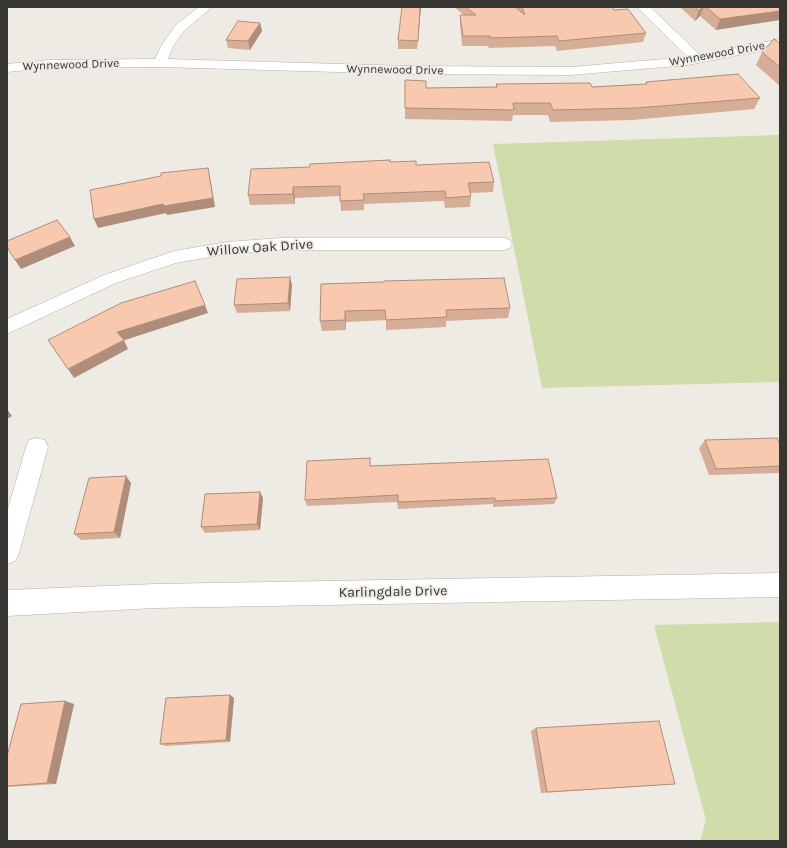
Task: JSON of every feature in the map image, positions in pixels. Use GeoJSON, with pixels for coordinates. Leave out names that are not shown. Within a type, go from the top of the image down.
{"type":"FeatureCollection","features":[{"type":"Feature","properties":{"kind":"street"},"geometry":{"type":"LineString","coordinates":[[160,63],[168,46],[180,28],[206,7]]}},
{"type":"Feature","properties":{"kind":"street"},"geometry":{"type":"LineString","coordinates":[[643,7],[697,59]]}},
{"type":"Feature","properties":{"kind":"street","name":"Wynnewood Drive"},"geometry":{"type":"LineString","coordinates":[[7,68],[49,64],[160,63],[409,70],[524,72],[571,71],[631,68],[697,59],[780,43]]}},
{"type":"Feature","properties":{"kind":"street","name":"Willow Oak Drive"},"geometry":{"type":"LineString","coordinates":[[7,327],[110,279],[174,257],[227,248],[281,244],[504,244]]}},
{"type":"Feature","properties":{"kind":"street"},"geometry":{"type":"LineString","coordinates":[[7,553],[37,447]]}},
{"type":"Feature","properties":{"kind":"street","name":"Karlingdale Drive"},"geometry":{"type":"LineString","coordinates":[[7,603],[155,596],[780,585]]}},
{"type":"Feature","properties":{"kind":"green space"},"geometry":{"type":"Polygon","coordinates":[[[780,135],[780,382],[542,388],[493,144],[780,135]]]}},
{"type":"Feature","properties":{"kind":"green space"},"geometry":{"type":"Polygon","coordinates":[[[780,622],[780,841],[700,841],[706,820],[654,625],[780,622]]]}},
{"type":"Feature","properties":{"kind":"building"},"geometry":{"type":"Polygon","coordinates":[[[402,7],[420,7],[418,41],[398,40],[402,7]]]}},
{"type":"Feature","properties":{"kind":"building"},"geometry":{"type":"Polygon","coordinates":[[[466,7],[515,7],[525,15],[522,7],[612,7],[614,10],[628,9],[646,33],[559,41],[557,36],[490,38],[490,36],[463,36],[460,15],[476,15],[466,7]]]}},
{"type":"Feature","properties":{"kind":"building"},"geometry":{"type":"Polygon","coordinates":[[[695,7],[702,7],[699,11],[695,7]]]}},
{"type":"Feature","properties":{"kind":"building"},"geometry":{"type":"Polygon","coordinates":[[[706,7],[780,7],[780,11],[720,19],[706,7]]]}},
{"type":"Feature","properties":{"kind":"building"},"geometry":{"type":"Polygon","coordinates":[[[238,21],[260,23],[248,41],[226,40],[238,21]]]}},
{"type":"Feature","properties":{"kind":"building"},"geometry":{"type":"Polygon","coordinates":[[[774,39],[780,43],[780,67],[762,52],[774,39]]]}},
{"type":"Feature","properties":{"kind":"building"},"geometry":{"type":"Polygon","coordinates":[[[738,74],[760,98],[636,108],[553,110],[550,103],[513,103],[514,110],[405,108],[405,80],[426,81],[426,88],[497,87],[496,84],[590,83],[592,87],[647,84],[646,82],[738,74]]]}},
{"type":"Feature","properties":{"kind":"building"},"geometry":{"type":"Polygon","coordinates":[[[390,160],[390,162],[416,161],[416,165],[489,162],[494,182],[468,183],[471,196],[446,198],[445,191],[363,194],[364,200],[340,201],[340,186],[293,187],[293,194],[248,195],[251,169],[310,167],[310,164],[390,160]]]}},
{"type":"Feature","properties":{"kind":"building"},"geometry":{"type":"Polygon","coordinates":[[[208,168],[213,198],[164,206],[163,204],[94,219],[90,190],[161,176],[161,173],[208,168]]]}},
{"type":"Feature","properties":{"kind":"building"},"geometry":{"type":"Polygon","coordinates":[[[57,220],[70,237],[15,260],[7,247],[7,241],[57,220]]]}},
{"type":"Feature","properties":{"kind":"building"},"geometry":{"type":"Polygon","coordinates":[[[290,277],[288,303],[234,305],[237,279],[290,277]]]}},
{"type":"Feature","properties":{"kind":"building"},"geometry":{"type":"Polygon","coordinates":[[[504,278],[510,308],[446,310],[447,317],[386,320],[385,310],[345,311],[345,320],[320,321],[321,284],[504,278]]]}},
{"type":"Feature","properties":{"kind":"building"},"geometry":{"type":"Polygon","coordinates":[[[195,281],[205,305],[117,332],[124,340],[68,369],[48,340],[121,303],[195,281]]]}},
{"type":"Feature","properties":{"kind":"building"},"geometry":{"type":"Polygon","coordinates":[[[777,438],[780,445],[780,466],[716,469],[705,440],[777,438]]]}},
{"type":"Feature","properties":{"kind":"building"},"geometry":{"type":"Polygon","coordinates":[[[370,458],[370,466],[548,459],[557,498],[495,501],[495,498],[398,502],[398,495],[305,500],[307,461],[370,458]]]}},
{"type":"Feature","properties":{"kind":"building"},"geometry":{"type":"Polygon","coordinates":[[[126,476],[114,532],[74,534],[89,478],[126,476]]]}},
{"type":"Feature","properties":{"kind":"building"},"geometry":{"type":"Polygon","coordinates":[[[260,492],[257,524],[201,527],[205,494],[260,492]]]}},
{"type":"Feature","properties":{"kind":"building"},"geometry":{"type":"Polygon","coordinates":[[[230,695],[226,740],[160,744],[166,698],[230,695]]]}},
{"type":"Feature","properties":{"kind":"building"},"geometry":{"type":"Polygon","coordinates":[[[65,701],[47,783],[7,786],[7,756],[21,704],[65,701]]]}},
{"type":"Feature","properties":{"kind":"building"},"geometry":{"type":"Polygon","coordinates":[[[659,721],[675,784],[547,792],[536,728],[659,721]]]}}]}
